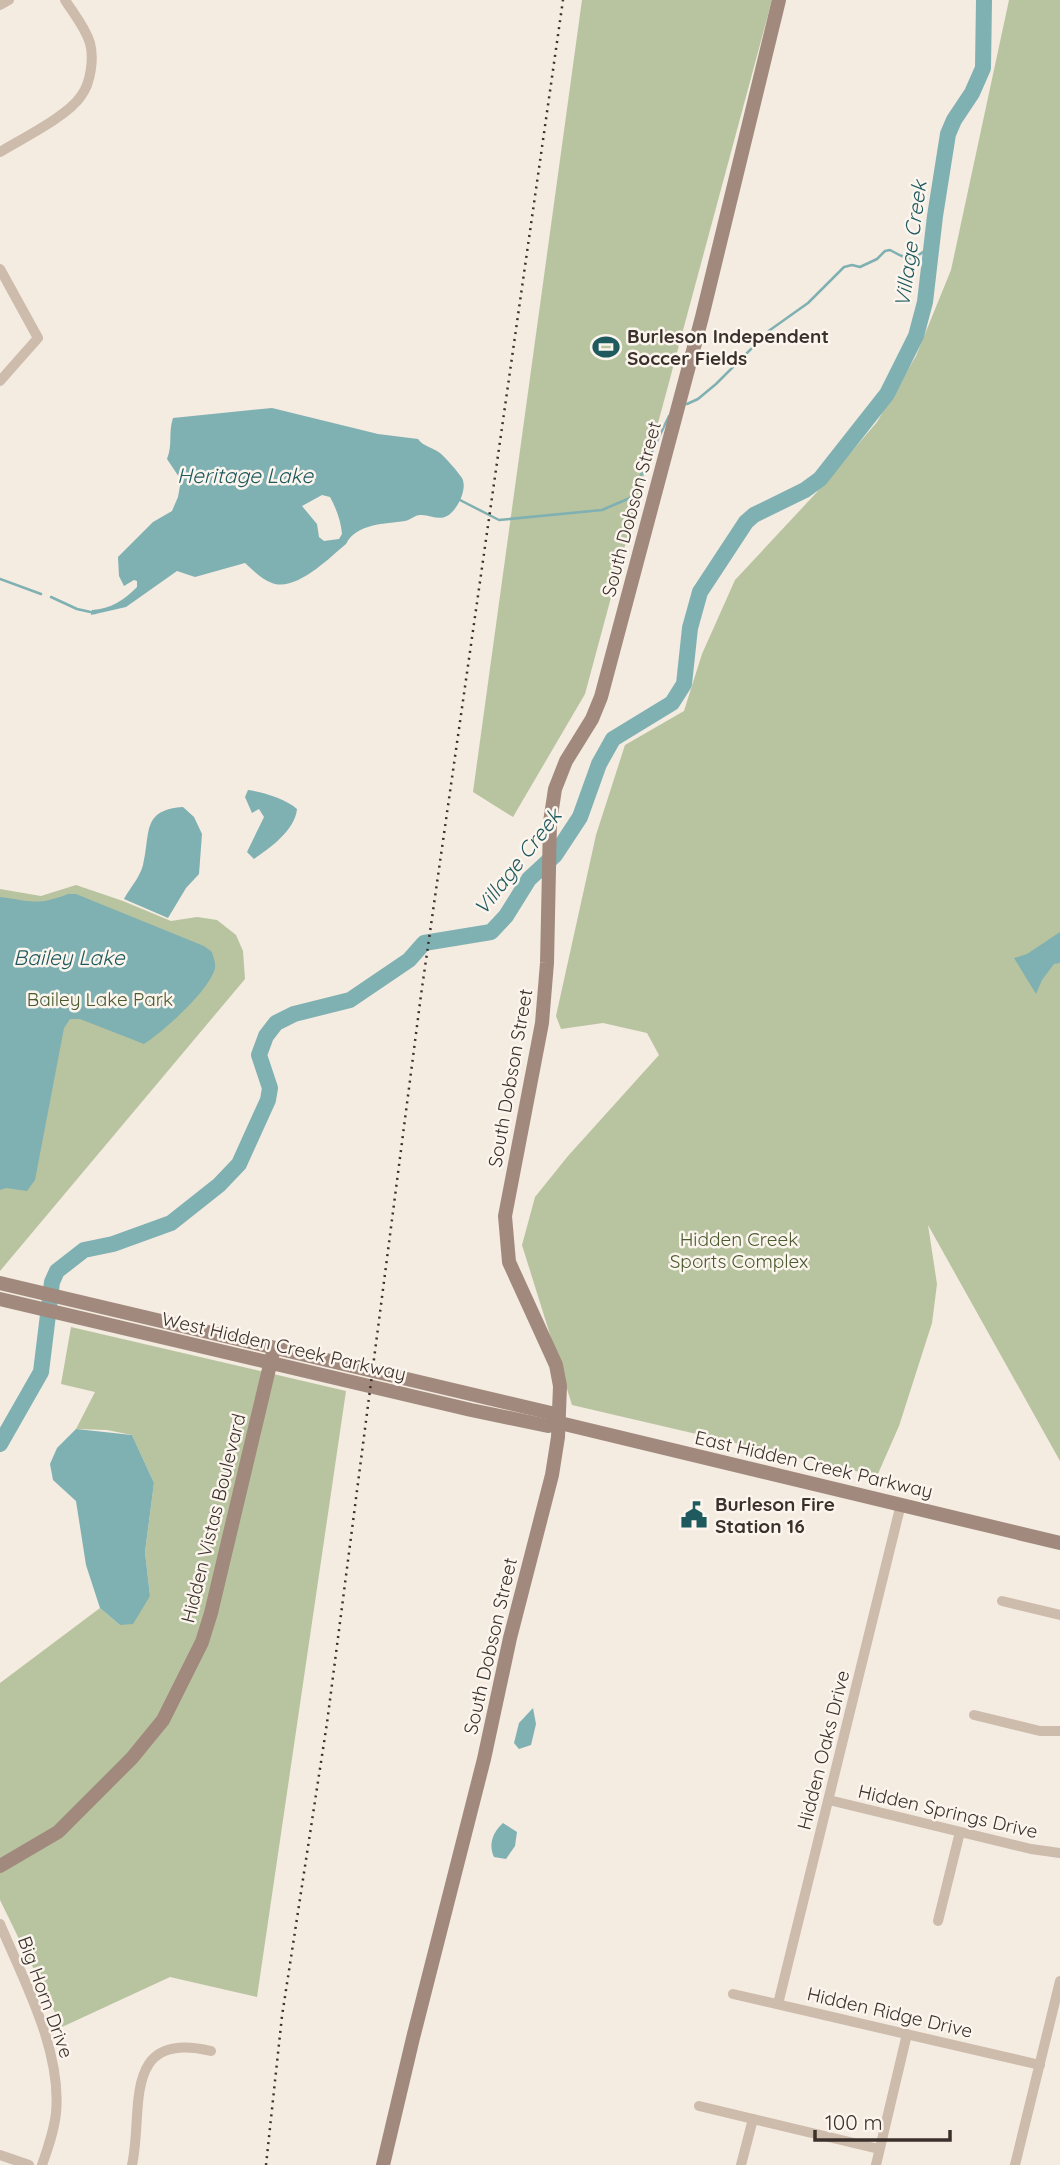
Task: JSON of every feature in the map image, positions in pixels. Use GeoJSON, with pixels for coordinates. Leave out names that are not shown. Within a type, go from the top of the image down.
{"type":"FeatureCollection","features":[{"type":"Feature","properties":{"kind":"street"},"geometry":{"type":"LineString","coordinates":[[0,5],[9,0]]}},
{"type":"Feature","properties":{"kind":"street"},"geometry":{"type":"LineString","coordinates":[[0,152],[70,108],[82,95],[89,79],[90,45],[83,28],[65,0]]}},
{"type":"Feature","properties":{"kind":"street","name":"South Dobson Street"},"geometry":{"type":"LineString","coordinates":[[383,2165],[552,1475],[560,1423],[561,1395],[558,1375],[509,1262],[505,1216],[542,1023],[547,963],[549,838],[555,789],[562,770],[592,719],[601,697],[698,330],[779,0]]}},
{"type":"Feature","properties":{"kind":"street"},"geometry":{"type":"LineString","coordinates":[[0,270],[38,338],[0,381]]}},
{"type":"Feature","properties":{"kind":"street","name":"West Hidden Creek Parkway"},"geometry":{"type":"LineString","coordinates":[[0,1283],[274,1348],[351,1374],[404,1387],[551,1413],[560,1423]]}},
{"type":"Feature","properties":{"kind":"street","name":"West Hidden Creek Parkway"},"geometry":{"type":"LineString","coordinates":[[0,1299],[270,1364],[351,1374]]}},
{"type":"Feature","properties":{"kind":"street","name":"Hidden Vistas Boulevard"},"geometry":{"type":"LineString","coordinates":[[0,1866],[58,1832],[132,1758],[163,1720],[202,1642],[211,1614],[274,1348]]}},
{"type":"Feature","properties":{"kind":"street","name":"East Hidden Creek Parkway"},"geometry":{"type":"LineString","coordinates":[[560,1423],[1060,1543]]}},
{"type":"Feature","properties":{"kind":"street","name":"Hidden Oaks Drive"},"geometry":{"type":"LineString","coordinates":[[778,2004],[901,1504]]}},
{"type":"Feature","properties":{"kind":"street"},"geometry":{"type":"LineString","coordinates":[[1002,1601],[1060,1615]]}},
{"type":"Feature","properties":{"kind":"street"},"geometry":{"type":"LineString","coordinates":[[974,1715],[1040,1731],[1060,1731]]}},
{"type":"Feature","properties":{"kind":"street","name":"Hidden Springs Drive"},"geometry":{"type":"LineString","coordinates":[[829,1800],[1031,1849],[1060,1853]]}},
{"type":"Feature","properties":{"kind":"street"},"geometry":{"type":"LineString","coordinates":[[938,1921],[960,1832]]}},
{"type":"Feature","properties":{"kind":"street","name":"Big Horn Drive"},"geometry":{"type":"LineString","coordinates":[[0,1924],[30,1995],[56,2078],[56,2113],[51,2140],[42,2165]]}},
{"type":"Feature","properties":{"kind":"street"},"geometry":{"type":"LineString","coordinates":[[1015,2165],[1060,1981]]}},
{"type":"Feature","properties":{"kind":"street","name":"Hidden Ridge Drive"},"geometry":{"type":"LineString","coordinates":[[733,1994],[1040,2065]]}},
{"type":"Feature","properties":{"kind":"street"},"geometry":{"type":"LineString","coordinates":[[876,2165],[907,2034]]}},
{"type":"Feature","properties":{"kind":"street"},"geometry":{"type":"LineString","coordinates":[[132,2165],[137,2093],[143,2075],[152,2061],[174,2048],[188,2046],[212,2051]]}},
{"type":"Feature","properties":{"kind":"street"},"geometry":{"type":"LineString","coordinates":[[699,2106],[879,2149]]}},
{"type":"Feature","properties":{"kind":"street"},"geometry":{"type":"LineString","coordinates":[[741,2165],[753,2119]]}},
{"type":"Feature","properties":{"kind":"street"},"geometry":{"type":"LineString","coordinates":[[0,2155],[29,2165]]}},
{"type":"Feature","properties":{"kind":"green space","name":"Burleson Independent Soccer Fields"},"geometry":{"type":"Polygon","coordinates":[[[582,0],[772,0],[585,694],[513,817],[473,792],[582,0]]]}},
{"type":"Feature","properties":{"kind":"green space","name":"Hidden Creek Sports Complex"},"geometry":{"type":"Polygon","coordinates":[[[1009,0],[1060,0],[1060,1461],[928,1225],[937,1284],[932,1323],[899,1426],[877,1476],[572,1405],[522,1245],[535,1197],[568,1156],[659,1055],[647,1033],[603,1023],[561,1029],[556,1016],[596,835],[625,745],[684,711],[702,654],[735,580],[817,492],[877,422],[916,356],[951,270],[1009,0]]]}},
{"type":"Feature","properties":{"kind":"green space","name":"Bailey Lake Park"},"geometry":{"type":"Polygon","coordinates":[[[76,885],[171,921],[197,917],[217,920],[236,935],[243,951],[245,979],[0,1271],[0,889],[41,896],[76,885]]]}},
{"type":"Feature","properties":{"kind":"green space"},"geometry":{"type":"Polygon","coordinates":[[[71,1327],[346,1391],[257,1997],[170,1977],[62,2027],[0,1900],[0,1683],[100,1608],[120,1625],[150,1596],[145,1552],[154,1483],[132,1435],[107,1430],[76,1429],[95,1392],[61,1384],[71,1327]]]}},
{"type":"Feature","properties":{"kind":"water","name":"Heritage Lake"},"geometry":{"type":"Polygon","coordinates":[[[272,408],[378,434],[418,439],[440,453],[455,469],[462,478],[463,494],[451,513],[444,517],[418,515],[405,521],[364,528],[312,572],[291,583],[272,583],[245,563],[195,577],[177,571],[126,607],[91,615],[92,610],[117,603],[137,587],[137,581],[134,580],[124,586],[119,576],[118,557],[153,522],[172,511],[178,497],[181,480],[167,459],[173,418],[272,408]],[[322,495],[302,506],[317,524],[319,537],[324,541],[339,539],[342,534],[341,524],[330,497],[322,495]]]}},
{"type":"Feature","properties":{"kind":"water"},"geometry":{"type":"Polygon","coordinates":[[[248,790],[274,796],[297,809],[287,831],[254,859],[247,852],[264,817],[259,809],[252,813],[245,797],[248,790]]]}},
{"type":"Feature","properties":{"kind":"water"},"geometry":{"type":"Polygon","coordinates":[[[183,807],[194,817],[202,834],[199,874],[186,888],[168,918],[124,899],[142,869],[148,833],[154,818],[170,809],[183,807]]]}},
{"type":"Feature","properties":{"kind":"water","name":"Bailey Lake"},"geometry":{"type":"Polygon","coordinates":[[[76,894],[204,946],[212,952],[215,968],[195,999],[144,1044],[80,1019],[70,1019],[64,1028],[35,1180],[27,1191],[6,1188],[0,1190],[0,897],[41,901],[76,894]]]}},
{"type":"Feature","properties":{"kind":"water"},"geometry":{"type":"Polygon","coordinates":[[[1060,932],[1060,963],[1054,964],[1036,994],[1014,958],[1027,954],[1060,932]]]}},
{"type":"Feature","properties":{"kind":"water"},"geometry":{"type":"Polygon","coordinates":[[[76,1429],[132,1435],[154,1483],[145,1552],[150,1596],[133,1624],[120,1625],[100,1608],[86,1565],[76,1501],[53,1480],[50,1464],[57,1448],[76,1429]]]}},
{"type":"Feature","properties":{"kind":"water"},"geometry":{"type":"Polygon","coordinates":[[[533,1708],[536,1724],[531,1745],[519,1749],[514,1743],[519,1723],[533,1708]]]}},
{"type":"Feature","properties":{"kind":"water"},"geometry":{"type":"Polygon","coordinates":[[[503,1823],[517,1832],[515,1846],[506,1859],[494,1857],[491,1847],[494,1834],[503,1823]]]}},
{"type":"Feature","properties":{"kind":"waterway","name":"Village Creek"},"geometry":{"type":"LineString","coordinates":[[0,1444],[41,1372],[52,1282],[57,1271],[84,1250],[113,1244],[171,1223],[219,1185],[239,1164],[268,1100],[270,1088],[259,1055],[266,1036],[276,1023],[294,1014],[350,1000],[409,960],[424,943],[491,932],[506,916],[529,879],[555,855],[580,817],[599,764],[613,739],[672,703],[684,684],[690,628],[700,592],[746,522],[820,479],[887,394],[916,336],[925,302],[948,134],[983,68],[984,0]]}},
{"type":"Feature","properties":{"kind":"waterway"},"geometry":{"type":"LineString","coordinates":[[687,404],[698,399],[716,384],[770,330],[808,303],[844,267],[860,267],[890,250],[911,258],[931,246]]}},
{"type":"Feature","properties":{"kind":"waterway"},"geometry":{"type":"LineString","coordinates":[[456,498],[499,520],[602,510],[630,498],[669,416]]}},
{"type":"Feature","properties":{"kind":"waterway"},"geometry":{"type":"LineString","coordinates":[[0,579],[41,594]]}},
{"type":"Feature","properties":{"kind":"waterway"},"geometry":{"type":"LineString","coordinates":[[51,597],[77,609],[95,613]]}},
{"type":"Feature","properties":{"kind":"railway"},"geometry":{"type":"LineString","coordinates":[[266,2165],[282,2016],[327,1723],[421,995],[563,0]]}},
{"type":"Feature","properties":{"kind":"place","name":"Burleson Independent Soccer Fields"},"geometry":{"type":"Point","coordinates":[606,347]}},
{"type":"Feature","properties":{"kind":"place","name":"Burleson Fire Station 16"},"geometry":{"type":"Point","coordinates":[694,1515]}}]}
